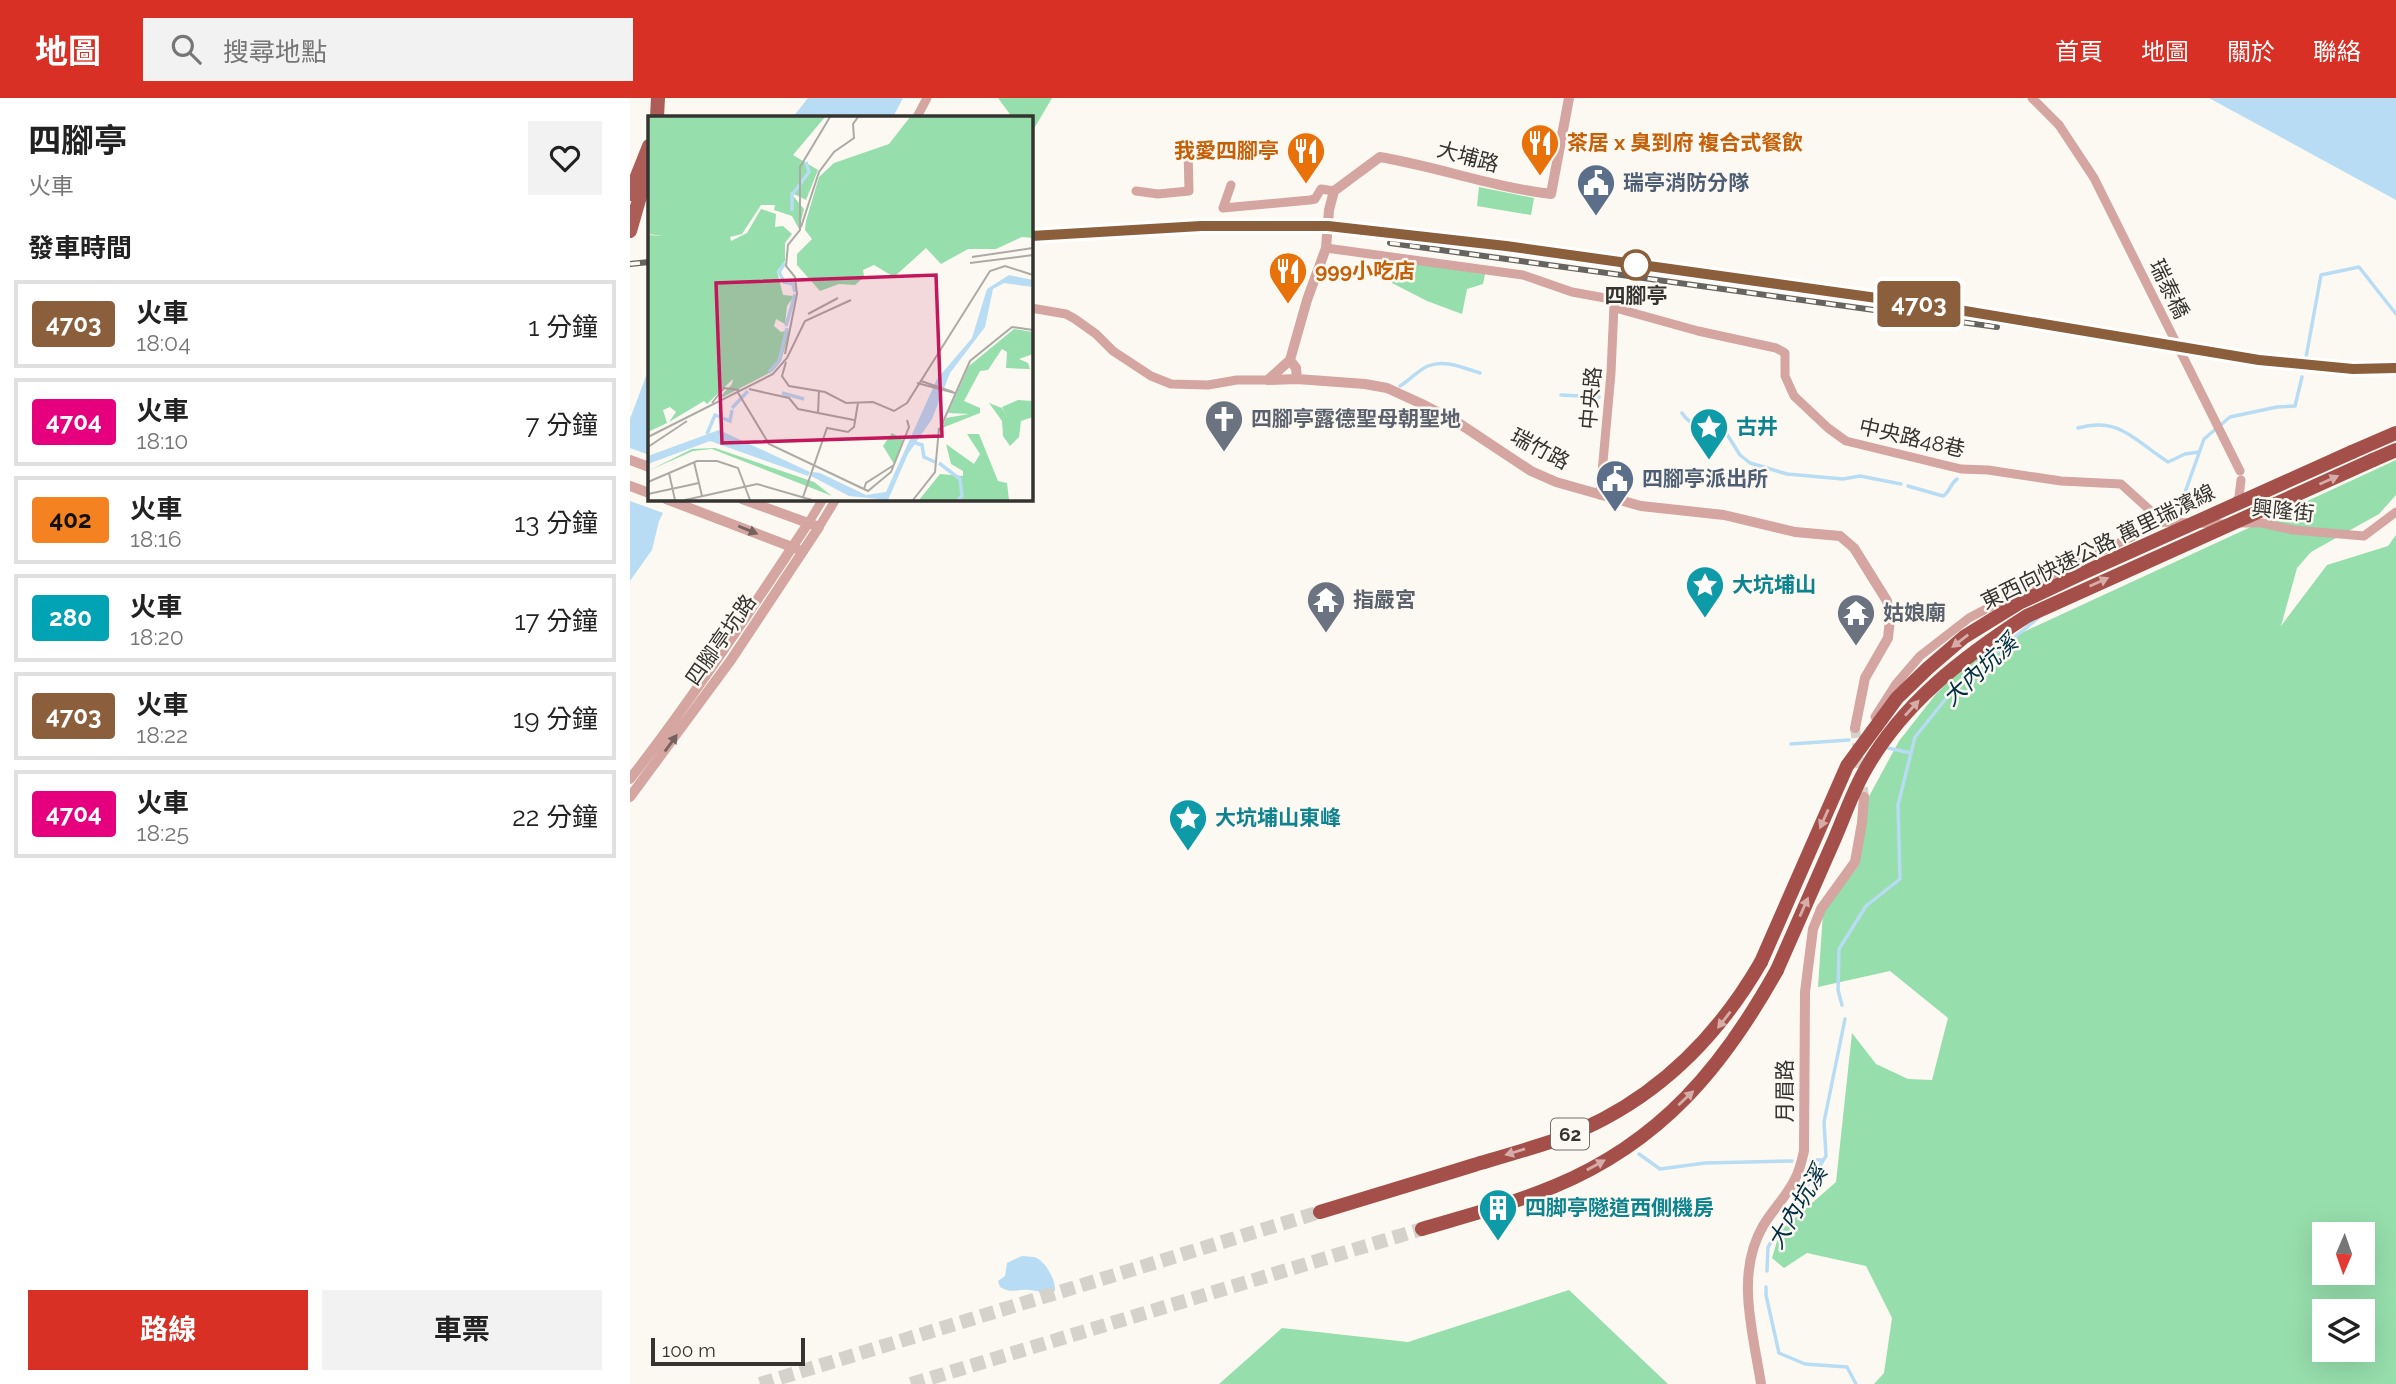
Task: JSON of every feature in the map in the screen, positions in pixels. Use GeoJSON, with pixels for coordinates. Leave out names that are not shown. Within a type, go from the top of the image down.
{"type":"FeatureCollection","features":[{"type":"Feature","properties":{"kind":"highway","name":"東西向快速公路 萬里瑞濱線"},"geometry":{"type":"LineString","coordinates":[[1321,1212],[1557,1139],[1596,1123],[1661,1082],[1692,1056],[1741,998],[1761,962],[1847,766],[1897,698],[1928,668],[1964,637],[2019,603],[2396,433]]}},
{"type":"Feature","properties":{"kind":"highway","name":"東西向快速公路 萬里瑞濱線"},"geometry":{"type":"LineString","coordinates":[[1422,1229],[1522,1199],[1599,1164],[1666,1117],[1704,1078],[1736,1038],[1777,970],[1863,774],[1910,709],[1975,649],[2027,616],[2396,450]]}},
{"type":"Feature","properties":{"kind":"main road"},"geometry":{"type":"LineString","coordinates":[[657,116],[658,98]]}},
{"type":"Feature","properties":{"kind":"main road"},"geometry":{"type":"LineString","coordinates":[[630,194],[648,149]]}},
{"type":"Feature","properties":{"kind":"main road"},"geometry":{"type":"LineString","coordinates":[[630,231],[648,168]]}},
{"type":"Feature","properties":{"kind":"street"},"geometry":{"type":"LineString","coordinates":[[918,116],[927,98]]}},
{"type":"Feature","properties":{"kind":"street","name":"大埔路"},"geometry":{"type":"LineString","coordinates":[[1334,191],[1380,157],[1415,163],[1493,184],[1551,194],[1569,98]]}},
{"type":"Feature","properties":{"kind":"street","name":"瑞泰橋"},"geometry":{"type":"LineString","coordinates":[[2032,98],[2059,125],[2094,178],[2241,475]]}},
{"type":"Feature","properties":{"kind":"street"},"geometry":{"type":"LineString","coordinates":[[1136,191],[1158,194],[1189,191],[1188,150]]}},
{"type":"Feature","properties":{"kind":"street"},"geometry":{"type":"LineString","coordinates":[[1230,185],[1223,208],[1310,200],[1315,199],[1321,190],[1334,191],[1329,210],[1326,248],[1307,300],[1290,360],[1268,380]]}},
{"type":"Feature","properties":{"kind":"street"},"geometry":{"type":"LineString","coordinates":[[1326,248],[1523,275],[1572,292],[1605,298],[1614,305]]}},
{"type":"Feature","properties":{"kind":"street","name":"中央路"},"geometry":{"type":"LineString","coordinates":[[1600,495],[1614,305]]}},
{"type":"Feature","properties":{"kind":"street","name":"中央路48巷"},"geometry":{"type":"LineString","coordinates":[[1614,305],[1619,309],[1698,331],[1776,348],[1785,353],[1785,376],[1794,396],[1846,441],[1961,470],[1988,470],[2062,481],[2121,484],[2163,522]]}},
{"type":"Feature","properties":{"kind":"street","name":"瑞竹路"},"geometry":{"type":"LineString","coordinates":[[1032,308],[1066,314],[1096,334],[1113,351],[1151,376],[1171,384],[1297,379],[1387,388],[1460,424],[1531,471],[1556,482],[1641,506],[1724,515],[1795,532],[1840,536],[1854,548],[1887,601],[1890,619],[1888,638],[1865,678],[1855,728]]}},
{"type":"Feature","properties":{"kind":"street"},"geometry":{"type":"LineString","coordinates":[[1290,360],[1296,368],[1297,379]]}},
{"type":"Feature","properties":{"kind":"street"},"geometry":{"type":"LineString","coordinates":[[630,460],[648,467]]}},
{"type":"Feature","properties":{"kind":"street"},"geometry":{"type":"LineString","coordinates":[[2241,475],[2262,523]]}},
{"type":"Feature","properties":{"kind":"street"},"geometry":{"type":"LineString","coordinates":[[2211,524],[2229,513],[2239,497],[2241,475]]}},
{"type":"Feature","properties":{"kind":"street"},"geometry":{"type":"LineString","coordinates":[[630,486],[648,493]]}},
{"type":"Feature","properties":{"kind":"street"},"geometry":{"type":"LineString","coordinates":[[669,500],[797,550]]}},
{"type":"Feature","properties":{"kind":"street"},"geometry":{"type":"LineString","coordinates":[[745,500],[814,524]]}},
{"type":"Feature","properties":{"kind":"street","name":"四腳亭坑路"},"geometry":{"type":"LineString","coordinates":[[814,524],[823,500]]}},
{"type":"Feature","properties":{"kind":"street","name":"四腳亭坑路"},"geometry":{"type":"LineString","coordinates":[[630,797],[731,660],[797,550],[814,524],[835,500]]}},
{"type":"Feature","properties":{"kind":"street","name":"興隆街"},"geometry":{"type":"LineString","coordinates":[[1858,741],[1896,684],[1920,656],[1969,618],[2043,579],[2163,522],[2262,523],[2293,530],[2364,536],[2396,512]]}},
{"type":"Feature","properties":{"kind":"street","name":"四腳亭坑路"},"geometry":{"type":"LineString","coordinates":[[630,779],[736,633],[767,583],[797,550]]}},
{"type":"Feature","properties":{"kind":"street","name":"月眉路"},"geometry":{"type":"LineString","coordinates":[[1761,1384],[1747,1274],[1751,1252],[1763,1225],[1798,1175],[1804,1151],[1805,992],[1813,929],[1821,909],[1855,862],[1864,797]]}},
{"type":"Feature","properties":{"kind":"green space"},"geometry":{"type":"Polygon","coordinates":[[[998,98],[1052,98],[1032,132],[1032,116],[1011,116],[998,98]]]}},
{"type":"Feature","properties":{"kind":"green space"},"geometry":{"type":"Polygon","coordinates":[[[1479,187],[1534,198],[1531,215],[1477,206],[1479,187]]]}},
{"type":"Feature","properties":{"kind":"green space"},"geometry":{"type":"Polygon","coordinates":[[[1401,262],[1485,274],[1483,284],[1467,289],[1462,314],[1427,301],[1392,283],[1401,262]]]}},
{"type":"Feature","properties":{"kind":"green space"},"geometry":{"type":"Polygon","coordinates":[[[2396,460],[2396,495],[2379,514],[2311,552],[2297,568],[2281,626],[2327,565],[2388,546],[2396,535],[2396,1384],[1874,1384],[1884,1373],[1892,1318],[1866,1266],[1807,1253],[1784,1268],[1772,1258],[1780,1231],[1836,1182],[1852,1033],[1876,1064],[1908,1079],[1932,1080],[1948,1018],[1890,971],[1818,987],[1823,912],[1859,865],[1867,800],[1899,741],[1936,694],[1964,666],[2019,634],[2396,460]]]}},
{"type":"Feature","properties":{"kind":"green space"},"geometry":{"type":"Polygon","coordinates":[[[1569,1290],[1668,1384],[1219,1384],[1282,1328],[1408,1342],[1569,1290]]]}},
{"type":"Feature","properties":{"kind":"water"},"geometry":{"type":"Polygon","coordinates":[[[808,98],[903,98],[894,116],[794,116],[808,98]]]}},
{"type":"Feature","properties":{"kind":"water"},"geometry":{"type":"Polygon","coordinates":[[[2209,98],[2396,98],[2396,200],[2209,98]]]}},
{"type":"Feature","properties":{"kind":"water"},"geometry":{"type":"Polygon","coordinates":[[[648,371],[648,500],[670,500],[659,521],[652,550],[630,581],[630,419],[648,371]]]}},
{"type":"Feature","properties":{"kind":"water"},"geometry":{"type":"Polygon","coordinates":[[[1022,1256],[1034,1257],[1046,1266],[1052,1276],[1055,1291],[1011,1291],[1000,1287],[998,1281],[1005,1276],[1007,1263],[1022,1256]]]}},
{"type":"Feature","properties":{"kind":"pier"},"geometry":{"type":"Polygon","coordinates":[[[630,448],[648,455],[648,500],[673,500],[666,514],[630,501],[630,448]]]}},
{"type":"Feature","properties":{"kind":"waterway","name":"大內坑溪"},"geometry":{"type":"LineString","coordinates":[[2305,363],[2321,275],[2359,267],[2396,314]]}},
{"type":"Feature","properties":{"kind":"waterway"},"geometry":{"type":"LineString","coordinates":[[1400,386],[1434,364],[1454,365],[1480,373]]}},
{"type":"Feature","properties":{"kind":"waterway","name":"大內坑溪"},"geometry":{"type":"LineString","coordinates":[[2165,512],[2183,498],[2204,439],[2230,417],[2295,406],[2302,377]]}},
{"type":"Feature","properties":{"kind":"waterway"},"geometry":{"type":"LineString","coordinates":[[1561,395],[1599,397]]}},
{"type":"Feature","properties":{"kind":"waterway"},"geometry":{"type":"LineString","coordinates":[[1682,413],[1692,423],[1715,426]]}},
{"type":"Feature","properties":{"kind":"waterway"},"geometry":{"type":"LineString","coordinates":[[2078,428],[2093,425],[2116,428],[2137,439],[2168,462],[2185,454],[2199,452]]}},
{"type":"Feature","properties":{"kind":"waterway"},"geometry":{"type":"LineString","coordinates":[[1723,428],[1740,455],[1750,463],[1787,474],[1843,479],[1860,476],[1901,484]]}},
{"type":"Feature","properties":{"kind":"waterway"},"geometry":{"type":"LineString","coordinates":[[1908,486],[1943,496],[1957,479]]}},
{"type":"Feature","properties":{"kind":"waterway","name":"大內坑溪"},"geometry":{"type":"LineString","coordinates":[[1842,1005],[1838,990],[1839,949],[1866,906],[1900,879],[1898,805],[1915,737],[1957,685],[2038,618]]}},
{"type":"Feature","properties":{"kind":"waterway"},"geometry":{"type":"LineString","coordinates":[[1791,744],[1849,740]]}},
{"type":"Feature","properties":{"kind":"waterway"},"geometry":{"type":"LineString","coordinates":[[1883,747],[1911,753]]}},
{"type":"Feature","properties":{"kind":"waterway","name":"大內坑溪"},"geometry":{"type":"LineString","coordinates":[[1767,1271],[1768,1247],[1826,1156],[1824,1122],[1845,1019]]}},
{"type":"Feature","properties":{"kind":"waterway"},"geometry":{"type":"LineString","coordinates":[[1639,1154],[1660,1169],[1705,1163],[1792,1161]]}},
{"type":"Feature","properties":{"kind":"waterway"},"geometry":{"type":"LineString","coordinates":[[1811,1160],[1823,1160]]}},
{"type":"Feature","properties":{"kind":"waterway","name":"大內坑溪"},"geometry":{"type":"LineString","coordinates":[[1766,1287],[1779,1353],[1805,1364],[1847,1367],[1856,1384]]}},
{"type":"Feature","properties":{"kind":"tunnel"},"geometry":{"type":"LineString","coordinates":[[1855,728],[1864,797]]}},
{"type":"Feature","properties":{"kind":"tunnel"},"geometry":{"type":"LineString","coordinates":[[760,1384],[1320,1212]]}},
{"type":"Feature","properties":{"kind":"tunnel"},"geometry":{"type":"LineString","coordinates":[[911,1384],[1422,1229]]}},
{"type":"Feature","properties":{"kind":"railway"},"geometry":{"type":"LineString","coordinates":[[1032,236],[1201,226],[1328,226],[1506,246],[1941,308],[2259,360],[2353,369],[2396,368]]}},
{"type":"Feature","properties":{"kind":"railway"},"geometry":{"type":"LineString","coordinates":[[1390,243],[1997,327]]}},
{"type":"Feature","properties":{"kind":"railway"},"geometry":{"type":"LineString","coordinates":[[630,264],[648,262]]}},
{"type":"Feature","properties":{"kind":"train","name":"4703"},"geometry":{"type":"LineString","coordinates":[[1032,236],[1201,226],[1328,226],[1506,246],[1941,307],[2259,360],[2353,369],[2396,368]]}},
{"type":"Feature","properties":{"kind":"place","name":"茶居 x 臭到府 複合式餐飲"},"geometry":{"type":"Point","coordinates":[1540,177]}},
{"type":"Feature","properties":{"kind":"place","name":"我愛四腳亭"},"geometry":{"type":"Point","coordinates":[1306,185]}},
{"type":"Feature","properties":{"kind":"place","name":"瑞亭消防分隊"},"geometry":{"type":"Point","coordinates":[1596,217]}},
{"type":"Feature","properties":{"kind":"place","name":"四腳亭"},"geometry":{"type":"Point","coordinates":[1636,265]}},
{"type":"Feature","properties":{"kind":"place","name":"999小吃店"},"geometry":{"type":"Point","coordinates":[1288,305]}},
{"type":"Feature","properties":{"kind":"place","name":"四腳亭露德聖母朝聖地"},"geometry":{"type":"Point","coordinates":[1224,453]}},
{"type":"Feature","properties":{"kind":"place","name":"古井"},"geometry":{"type":"Point","coordinates":[1709,461]}},
{"type":"Feature","properties":{"kind":"place","name":"四腳亭派出所"},"geometry":{"type":"Point","coordinates":[1615,513]}},
{"type":"Feature","properties":{"kind":"place","name":"大坑埔山"},"geometry":{"type":"Point","coordinates":[1705,619]}},
{"type":"Feature","properties":{"kind":"place","name":"指嚴宮"},"geometry":{"type":"Point","coordinates":[1326,634]}},
{"type":"Feature","properties":{"kind":"place","name":"姑娘廟"},"geometry":{"type":"Point","coordinates":[1856,647]}},
{"type":"Feature","properties":{"kind":"place","name":"大坑埔山東峰"},"geometry":{"type":"Point","coordinates":[1188,852]}},
{"type":"Feature","properties":{"kind":"place","name":"四脚亭隧道西側機房"},"geometry":{"type":"Point","coordinates":[1498,1242]}}]}
